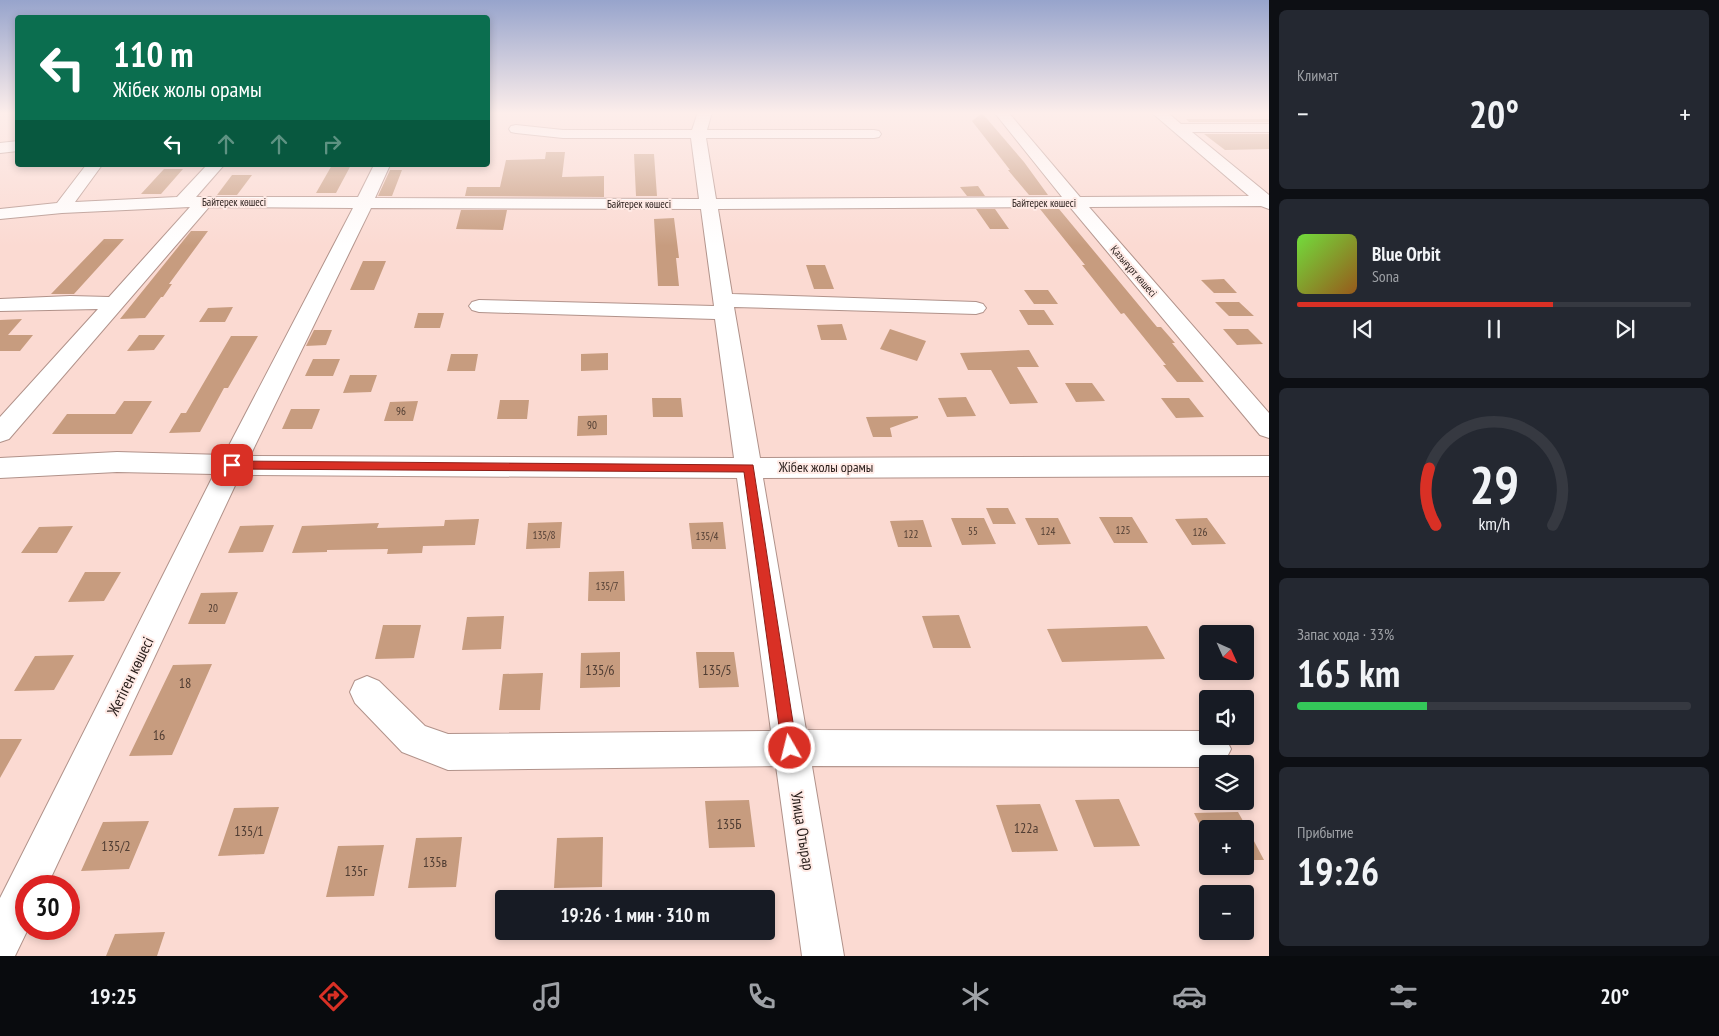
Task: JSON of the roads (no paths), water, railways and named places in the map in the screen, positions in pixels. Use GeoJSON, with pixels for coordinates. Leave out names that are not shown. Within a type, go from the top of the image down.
{"type":"FeatureCollection","features":[{"type":"Feature","properties":{"kind":"street","name":"Улица Отырар"},"geometry":{"type":"LineString","coordinates":[[701,157],[823,956]]}},
{"type":"Feature","properties":{"kind":"street","name":"Қазығұрт көшесі"},"geometry":{"type":"LineString","coordinates":[[1038,157],[1269,429]]}},
{"type":"Feature","properties":{"kind":"street"},"geometry":{"type":"LineString","coordinates":[[1213,157],[1267,202]]}},
{"type":"Feature","properties":{"kind":"street"},"geometry":{"type":"LineString","coordinates":[[62,208],[93,167]]}},
{"type":"Feature","properties":{"kind":"street"},"geometry":{"type":"LineString","coordinates":[[182,202],[214,167]]}},
{"type":"Feature","properties":{"kind":"street","name":"Жетіген көшесі"},"geometry":{"type":"LineString","coordinates":[[33,875],[232,465],[381,167]]}},
{"type":"Feature","properties":{"kind":"street","name":"Байтерек көшесі"},"geometry":{"type":"LineString","coordinates":[[0,214],[62,208],[182,202],[708,204],[1267,202]]}},
{"type":"Feature","properties":{"kind":"street"},"geometry":{"type":"LineString","coordinates":[[0,433],[204,202]]}},
{"type":"Feature","properties":{"kind":"street"},"geometry":{"type":"LineString","coordinates":[[0,305],[70,302],[113,303]]}},
{"type":"Feature","properties":{"kind":"street"},"geometry":{"type":"LineString","coordinates":[[479,306],[976,308]]}},
{"type":"Feature","properties":{"kind":"street","name":"Жібек жолы орамы"},"geometry":{"type":"LineString","coordinates":[[0,468],[117,462],[232,465],[749,468],[1269,466]]}},
{"type":"Feature","properties":{"kind":"street"},"geometry":{"type":"LineString","coordinates":[[367,692],[414,740],[448,752],[790,748],[1213,749]]}},
{"type":"Feature","properties":{"kind":"street","name":"Жетіген көшесі"},"geometry":{"type":"LineString","coordinates":[[0,942],[15,911]]}}]}
